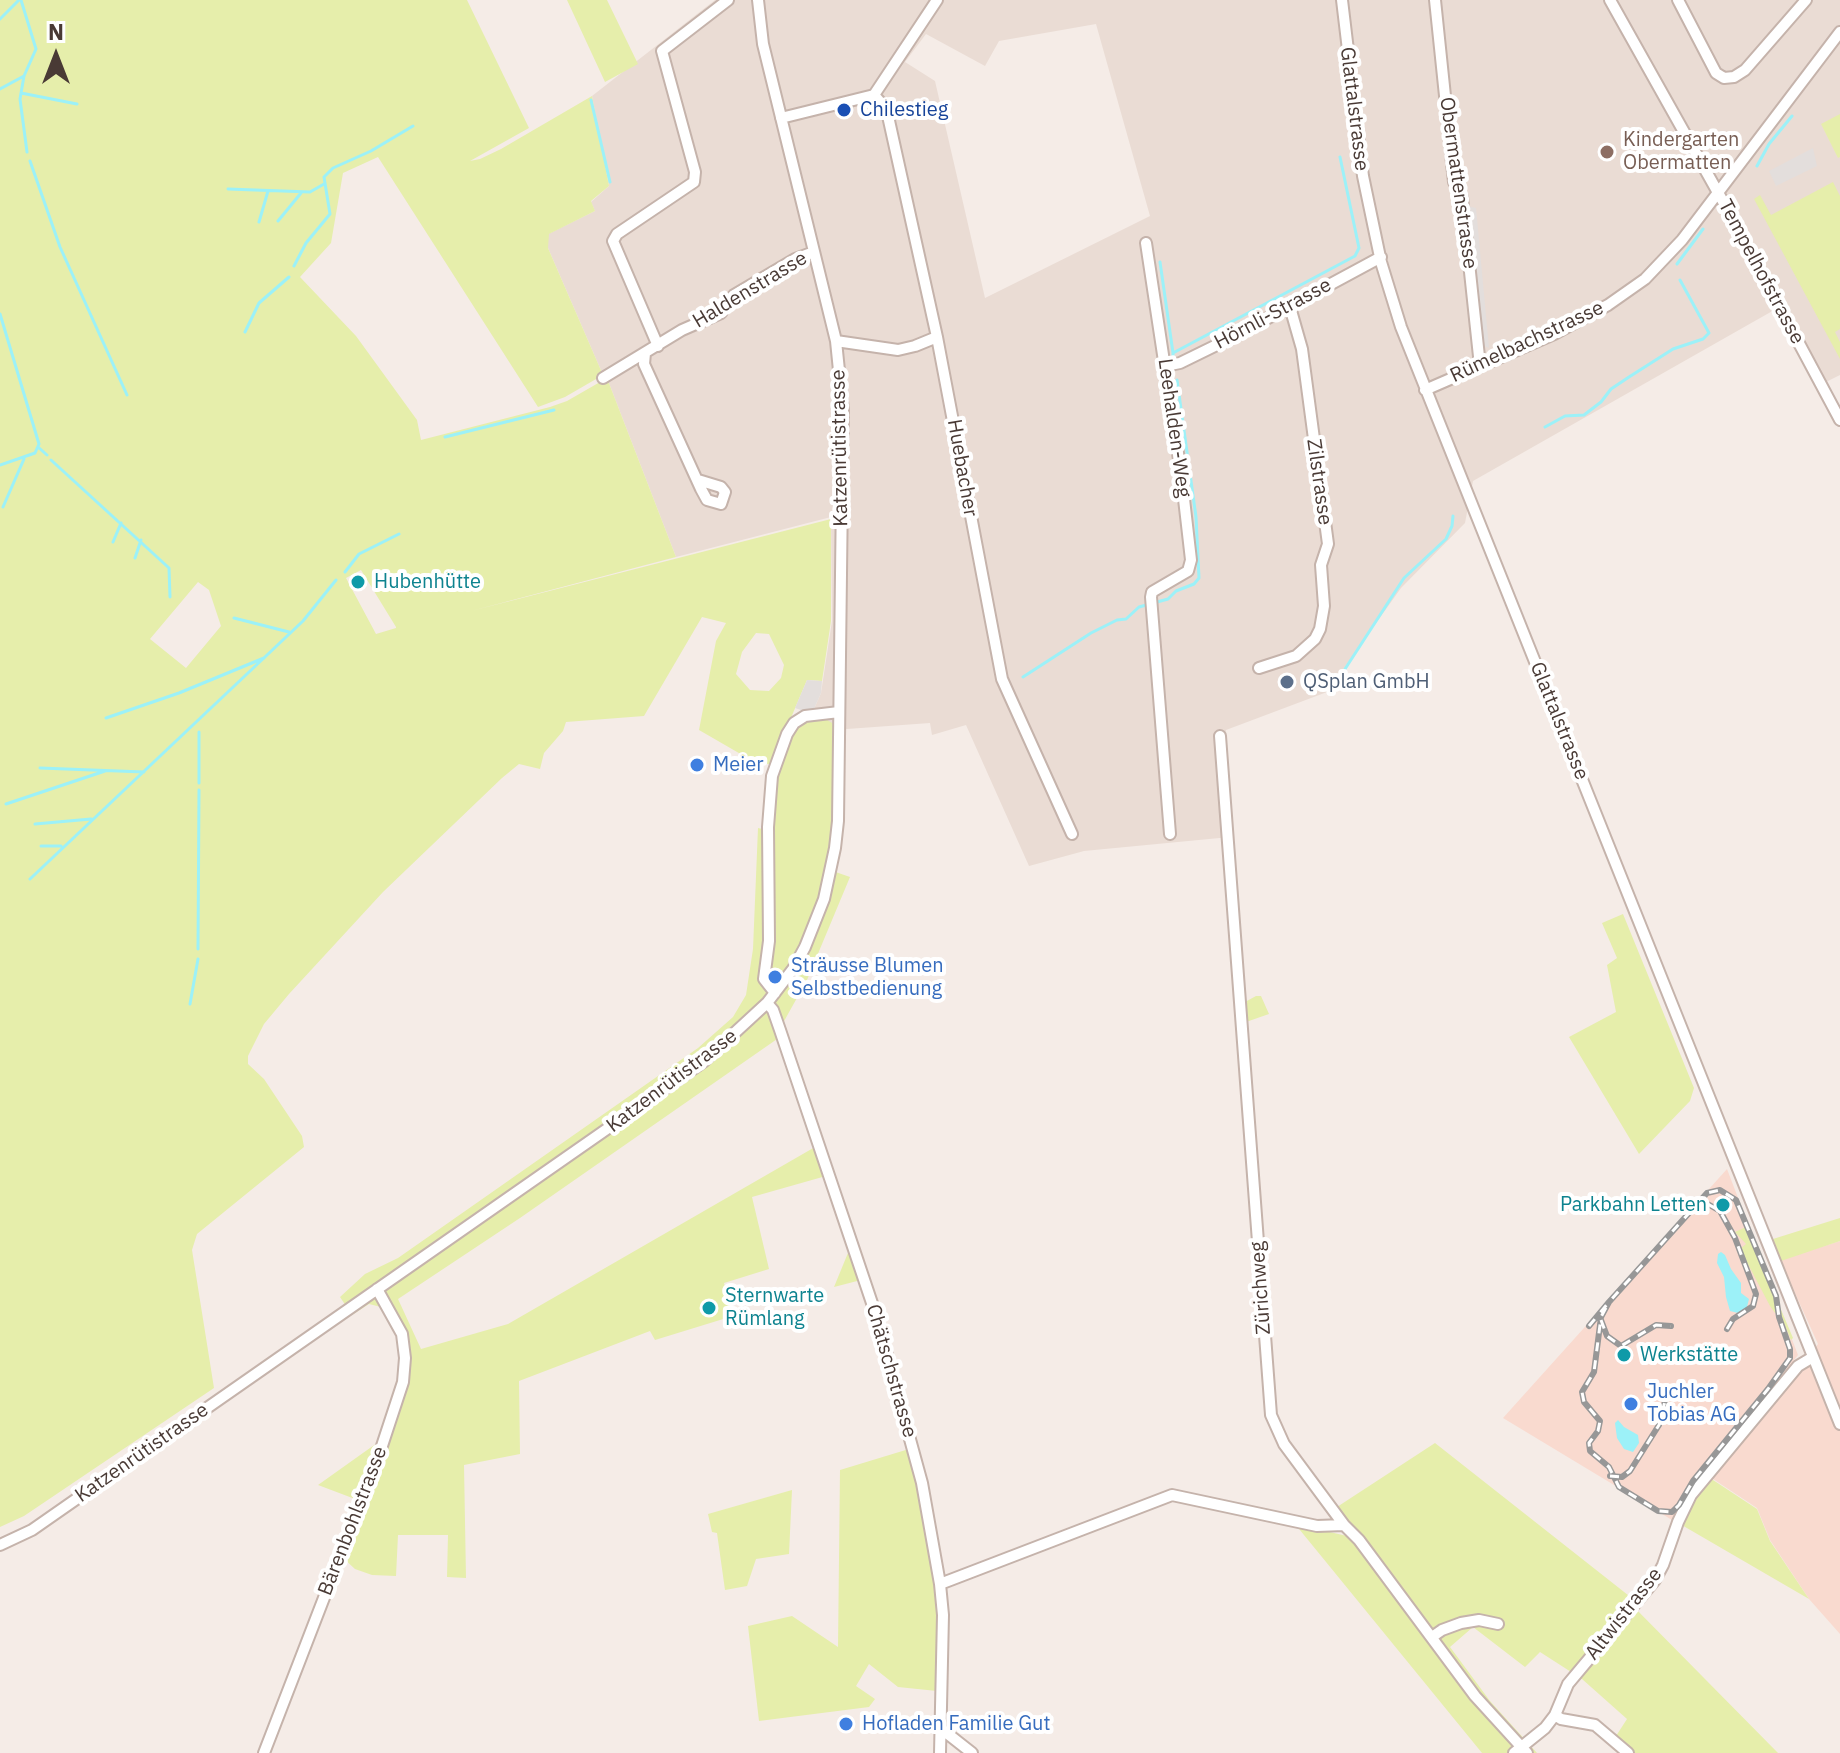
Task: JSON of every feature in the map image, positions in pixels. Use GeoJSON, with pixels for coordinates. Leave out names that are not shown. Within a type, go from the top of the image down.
{"type":"FeatureCollection","features":[{"type":"Feature","properties":{"kind":"street"},"geometry":{"type":"LineString","coordinates":[[658,346],[613,241],[617,234],[694,182],[695,172],[662,51],[728,0]]}},
{"type":"Feature","properties":{"kind":"street","name":"Katzenrütistrasse"},"geometry":{"type":"LineString","coordinates":[[0,1545],[32,1530],[703,1062],[767,1003],[793,969],[810,935],[830,876],[838,821],[843,410],[836,341],[759,22],[758,0]]}},
{"type":"Feature","properties":{"kind":"street","name":"Glattalstrasse"},"geometry":{"type":"LineString","coordinates":[[1342,0],[1363,176],[1401,327],[1840,1424]]}},
{"type":"Feature","properties":{"kind":"street","name":"Obermattenstrasse"},"geometry":{"type":"LineString","coordinates":[[1435,0],[1454,182],[1462,197],[1480,366]]}},
{"type":"Feature","properties":{"kind":"street","name":"Tempelhofstrasse"},"geometry":{"type":"LineString","coordinates":[[1610,0],[1840,420]]}},
{"type":"Feature","properties":{"kind":"street"},"geometry":{"type":"LineString","coordinates":[[1678,0],[1716,73],[1724,78],[1734,77],[1745,70],[1806,0]]}},
{"type":"Feature","properties":{"kind":"street"},"geometry":{"type":"LineString","coordinates":[[781,118],[874,95],[935,1]]}},
{"type":"Feature","properties":{"kind":"street","name":"Rümelbachstrasse"},"geometry":{"type":"LineString","coordinates":[[1425,390],[1554,334],[1608,305],[1645,279],[1682,240],[1840,32]]}},
{"type":"Feature","properties":{"kind":"street","name":"Huebacher"},"geometry":{"type":"LineString","coordinates":[[874,95],[888,116],[937,337],[1002,679],[1072,834]]}},
{"type":"Feature","properties":{"kind":"street","name":"Leehalden-Weg"},"geometry":{"type":"LineString","coordinates":[[1146,243],[1191,560],[1184,575],[1149,598],[1170,834]]}},
{"type":"Feature","properties":{"kind":"street","name":"Haldenstrasse"},"geometry":{"type":"LineString","coordinates":[[603,378],[682,330],[721,313],[734,295],[795,259],[814,252]]}},
{"type":"Feature","properties":{"kind":"street","name":"Hörnli-Strasse"},"geometry":{"type":"LineString","coordinates":[[1165,366],[1180,363],[1381,257]]}},
{"type":"Feature","properties":{"kind":"street","name":"Zilstrasse"},"geometry":{"type":"LineString","coordinates":[[1259,668],[1296,656],[1315,639],[1324,606],[1321,565],[1328,544],[1302,349],[1290,307]]}},
{"type":"Feature","properties":{"kind":"street"},"geometry":{"type":"LineString","coordinates":[[836,341],[898,350],[937,337]]}},
{"type":"Feature","properties":{"kind":"street"},"geometry":{"type":"LineString","coordinates":[[645,353],[644,364],[698,480]]}},
{"type":"Feature","properties":{"kind":"street"},"geometry":{"type":"LineString","coordinates":[[775,993],[764,979],[769,941],[772,776],[794,723],[805,716],[839,712]]}},
{"type":"Feature","properties":{"kind":"street","name":"Zürichweg"},"geometry":{"type":"LineString","coordinates":[[1220,736],[1271,1415],[1284,1444],[1344,1525],[1359,1540],[1475,1696],[1521,1751]]}},
{"type":"Feature","properties":{"kind":"street","name":"Chätschstrasse"},"geometry":{"type":"LineString","coordinates":[[767,1003],[780,1030],[876,1315],[922,1483],[940,1584],[943,1645],[940,1753]]}},
{"type":"Feature","properties":{"kind":"street","name":"Bärenbohlstrasse"},"geometry":{"type":"LineString","coordinates":[[264,1753],[378,1458],[403,1382],[405,1358],[402,1334],[377,1289]]}},
{"type":"Feature","properties":{"kind":"street","name":"Altwistrasse"},"geometry":{"type":"LineString","coordinates":[[1521,1751],[1545,1728],[1555,1715],[1568,1684],[1655,1580],[1691,1495],[1798,1366],[1813,1357]]}},
{"type":"Feature","properties":{"kind":"street"},"geometry":{"type":"LineString","coordinates":[[940,1584],[1172,1495],[1317,1526],[1344,1525]]}},
{"type":"Feature","properties":{"kind":"street"},"geometry":{"type":"LineString","coordinates":[[1432,1637],[1461,1623],[1479,1620],[1498,1624]]}},
{"type":"Feature","properties":{"kind":"street"},"geometry":{"type":"LineString","coordinates":[[1555,1715],[1561,1719],[1595,1725],[1626,1750]]}},
{"type":"Feature","properties":{"kind":"street"},"geometry":{"type":"LineString","coordinates":[[939,1727],[972,1753]]}},
{"type":"Feature","properties":{"kind":"shaded area"},"geometry":{"type":"Polygon","coordinates":[[[715,0],[1840,0],[1840,375],[1824,383],[1783,305],[1473,481],[1465,523],[1401,588],[1327,692],[1226,730],[1230,837],[1084,851],[1029,866],[966,725],[932,735],[930,723],[833,730],[815,719],[814,709],[821,693],[832,621],[831,517],[676,557],[607,378],[603,375],[548,248],[548,234],[595,211],[591,202],[609,186],[592,96],[715,0]],[[1096,24],[999,41],[985,66],[926,34],[905,62],[935,81],[985,298],[1150,216],[1096,24]]]}},
{"type":"Feature","properties":{"kind":"shaded area"},"geometry":{"type":"Polygon","coordinates":[[[1813,148],[1817,166],[1776,186],[1769,171],[1813,148]]]}},
{"type":"Feature","properties":{"kind":"shaded area"},"geometry":{"type":"Polygon","coordinates":[[[1468,206],[1476,208],[1489,348],[1482,345],[1468,206]]]}},
{"type":"Feature","properties":{"kind":"shaded area"},"geometry":{"type":"Polygon","coordinates":[[[807,680],[822,681],[821,693],[814,709],[804,711],[795,708],[807,680]]]}},
{"type":"Feature","properties":{"kind":"shaded area"},"geometry":{"type":"Polygon","coordinates":[[[1727,1169],[1798,1355],[1695,1485],[1672,1520],[1503,1418],[1727,1169]]]}},
{"type":"Feature","properties":{"kind":"shaded area"},"geometry":{"type":"Polygon","coordinates":[[[1840,1241],[1840,1634],[1809,1599],[1770,1540],[1757,1508],[1710,1477],[1818,1344],[1780,1260],[1840,1241]]]}},
{"type":"Feature","properties":{"kind":"green space"},"geometry":{"type":"Polygon","coordinates":[[[0,0],[467,0],[529,128],[470,161],[501,149],[592,96],[609,186],[591,201],[595,211],[549,234],[548,248],[603,375],[565,397],[538,407],[378,157],[343,173],[331,243],[300,277],[356,336],[417,420],[421,440],[550,407],[607,378],[676,557],[471,611],[831,519],[831,621],[822,681],[807,680],[771,765],[744,756],[699,730],[716,641],[726,623],[702,617],[644,716],[566,722],[563,731],[544,753],[540,769],[519,764],[383,892],[264,1024],[248,1056],[248,1064],[264,1079],[302,1136],[304,1147],[197,1234],[192,1250],[214,1388],[24,1516],[0,1527],[0,0]],[[361,570],[346,578],[376,634],[396,628],[396,627],[361,570]],[[198,582],[150,639],[186,668],[221,626],[209,590],[198,582]],[[756,633],[742,652],[736,674],[750,690],[769,691],[781,678],[784,665],[769,634],[756,633]]]}},
{"type":"Feature","properties":{"kind":"green space"},"geometry":{"type":"Polygon","coordinates":[[[567,0],[607,0],[638,64],[605,82],[567,0]]]}},
{"type":"Feature","properties":{"kind":"green space"},"geometry":{"type":"Polygon","coordinates":[[[1840,114],[1840,157],[1838,158],[1821,124],[1840,114]]]}},
{"type":"Feature","properties":{"kind":"green space"},"geometry":{"type":"Polygon","coordinates":[[[1833,182],[1840,196],[1840,329],[1835,332],[1840,342],[1840,359],[1754,199],[1760,195],[1771,215],[1833,182]]]}},
{"type":"Feature","properties":{"kind":"green space"},"geometry":{"type":"Polygon","coordinates":[[[824,718],[832,723],[834,730],[834,813],[827,869],[850,877],[807,980],[783,1023],[780,1037],[398,1299],[421,1349],[508,1324],[815,1147],[826,1176],[752,1197],[769,1269],[724,1283],[733,1316],[655,1340],[650,1331],[519,1381],[520,1454],[464,1465],[466,1578],[447,1577],[448,1535],[398,1535],[396,1576],[372,1575],[355,1569],[343,1558],[363,1502],[318,1485],[377,1443],[397,1387],[399,1358],[396,1336],[381,1307],[369,1304],[352,1315],[340,1297],[365,1274],[398,1258],[698,1048],[733,1017],[746,995],[753,949],[758,828],[771,831],[773,783],[793,729],[804,721],[824,718]]]}},
{"type":"Feature","properties":{"kind":"green space"},"geometry":{"type":"Polygon","coordinates":[[[1623,914],[1694,1088],[1690,1101],[1639,1154],[1569,1037],[1616,1012],[1607,965],[1617,958],[1602,923],[1623,914]]]}},
{"type":"Feature","properties":{"kind":"green space"},"geometry":{"type":"Polygon","coordinates":[[[1261,996],[1269,1014],[1246,1022],[1245,1002],[1261,996]]]}},
{"type":"Feature","properties":{"kind":"green space"},"geometry":{"type":"Polygon","coordinates":[[[1840,1218],[1840,1241],[1781,1261],[1773,1239],[1840,1218]]]}},
{"type":"Feature","properties":{"kind":"green space"},"geometry":{"type":"Polygon","coordinates":[[[1746,1227],[1793,1338],[1791,1340],[1780,1313],[1775,1313],[1770,1306],[1740,1249],[1746,1244],[1735,1232],[1746,1227]]]}},
{"type":"Feature","properties":{"kind":"green space"},"geometry":{"type":"Polygon","coordinates":[[[850,1248],[861,1280],[834,1287],[850,1248]]]}},
{"type":"Feature","properties":{"kind":"green space"},"geometry":{"type":"Polygon","coordinates":[[[1435,1443],[1633,1599],[1630,1603],[1778,1753],[1629,1753],[1616,1736],[1627,1719],[1582,1679],[1540,1652],[1525,1667],[1473,1627],[1450,1647],[1490,1701],[1537,1753],[1482,1753],[1295,1524],[1360,1539],[1337,1507],[1435,1443]]]}},
{"type":"Feature","properties":{"kind":"green space"},"geometry":{"type":"Polygon","coordinates":[[[909,1449],[929,1532],[940,1617],[937,1691],[898,1687],[869,1664],[856,1686],[875,1699],[869,1707],[759,1721],[748,1626],[792,1616],[838,1647],[840,1470],[909,1449]]]}},
{"type":"Feature","properties":{"kind":"green space"},"geometry":{"type":"Polygon","coordinates":[[[1710,1478],[1757,1509],[1770,1541],[1809,1599],[1680,1524],[1687,1506],[1710,1478]]]}},
{"type":"Feature","properties":{"kind":"green space"},"geometry":{"type":"Polygon","coordinates":[[[792,1490],[789,1554],[756,1559],[747,1586],[725,1590],[717,1533],[712,1532],[708,1514],[792,1490]]]}},
{"type":"Feature","properties":{"kind":"water"},"geometry":{"type":"Polygon","coordinates":[[[1721,1252],[1741,1283],[1741,1293],[1749,1299],[1747,1307],[1738,1313],[1730,1311],[1726,1297],[1724,1277],[1717,1263],[1721,1252]]]}},
{"type":"Feature","properties":{"kind":"water"},"geometry":{"type":"Polygon","coordinates":[[[1618,1420],[1638,1435],[1639,1443],[1633,1452],[1624,1449],[1617,1438],[1615,1423],[1618,1420]]]}},
{"type":"Feature","properties":{"kind":"waterway"},"geometry":{"type":"LineString","coordinates":[[0,19],[19,0]]}},
{"type":"Feature","properties":{"kind":"waterway"},"geometry":{"type":"LineString","coordinates":[[21,0],[36,49],[24,76],[20,99],[27,152]]}},
{"type":"Feature","properties":{"kind":"waterway"},"geometry":{"type":"LineString","coordinates":[[0,89],[24,76]]}},
{"type":"Feature","properties":{"kind":"waterway"},"geometry":{"type":"LineString","coordinates":[[21,93],[77,104]]}},
{"type":"Feature","properties":{"kind":"waterway"},"geometry":{"type":"LineString","coordinates":[[591,100],[610,182]]}},
{"type":"Feature","properties":{"kind":"waterway"},"geometry":{"type":"LineString","coordinates":[[1757,166],[1769,144],[1792,116]]}},
{"type":"Feature","properties":{"kind":"waterway"},"geometry":{"type":"LineString","coordinates":[[294,266],[306,243],[330,214],[324,177],[333,168],[371,151],[413,126]]}},
{"type":"Feature","properties":{"kind":"waterway"},"geometry":{"type":"LineString","coordinates":[[1173,357],[1173,353],[1355,256],[1359,248],[1340,157]]}},
{"type":"Feature","properties":{"kind":"waterway"},"geometry":{"type":"LineString","coordinates":[[30,161],[60,247],[127,395]]}},
{"type":"Feature","properties":{"kind":"waterway"},"geometry":{"type":"LineString","coordinates":[[228,189],[310,192],[324,184]]}},
{"type":"Feature","properties":{"kind":"waterway"},"geometry":{"type":"LineString","coordinates":[[259,222],[268,191]]}},
{"type":"Feature","properties":{"kind":"waterway"},"geometry":{"type":"LineString","coordinates":[[278,221],[301,193]]}},
{"type":"Feature","properties":{"kind":"waterway"},"geometry":{"type":"LineString","coordinates":[[1677,264],[1703,229]]}},
{"type":"Feature","properties":{"kind":"waterway"},"geometry":{"type":"LineString","coordinates":[[1160,262],[1173,353]]}},
{"type":"Feature","properties":{"kind":"waterway"},"geometry":{"type":"LineString","coordinates":[[245,332],[259,303],[289,277]]}},
{"type":"Feature","properties":{"kind":"waterway"},"geometry":{"type":"LineString","coordinates":[[1545,427],[1565,416],[1584,415],[1601,402],[1611,389],[1629,377],[1673,349],[1703,339],[1709,333],[1680,280]]}},
{"type":"Feature","properties":{"kind":"waterway"},"geometry":{"type":"LineString","coordinates":[[0,314],[39,444],[35,453],[0,465]]}},
{"type":"Feature","properties":{"kind":"waterway"},"geometry":{"type":"LineString","coordinates":[[1023,677],[1091,633],[1117,620],[1126,619],[1139,607],[1168,599],[1199,578],[1196,517],[1177,380]]}},
{"type":"Feature","properties":{"kind":"waterway"},"geometry":{"type":"LineString","coordinates":[[445,437],[554,410]]}},
{"type":"Feature","properties":{"kind":"waterway"},"geometry":{"type":"LineString","coordinates":[[38,447],[47,455]]}},
{"type":"Feature","properties":{"kind":"waterway"},"geometry":{"type":"LineString","coordinates":[[3,507],[24,459]]}},
{"type":"Feature","properties":{"kind":"waterway"},"geometry":{"type":"LineString","coordinates":[[51,460],[169,568],[170,597]]}},
{"type":"Feature","properties":{"kind":"waterway"},"geometry":{"type":"LineString","coordinates":[[1345,669],[1404,578],[1446,539],[1453,516]]}},
{"type":"Feature","properties":{"kind":"waterway"},"geometry":{"type":"LineString","coordinates":[[113,542],[121,523]]}},
{"type":"Feature","properties":{"kind":"waterway"},"geometry":{"type":"LineString","coordinates":[[345,572],[359,554],[399,534]]}},
{"type":"Feature","properties":{"kind":"waterway"},"geometry":{"type":"LineString","coordinates":[[135,558],[141,540]]}},
{"type":"Feature","properties":{"kind":"waterway"},"geometry":{"type":"LineString","coordinates":[[30,879],[303,621],[336,580]]}},
{"type":"Feature","properties":{"kind":"waterway"},"geometry":{"type":"LineString","coordinates":[[234,618],[289,632]]}},
{"type":"Feature","properties":{"kind":"waterway"},"geometry":{"type":"LineString","coordinates":[[106,718],[179,693],[264,658]]}},
{"type":"Feature","properties":{"kind":"waterway"},"geometry":{"type":"LineString","coordinates":[[199,732],[199,783]]}},
{"type":"Feature","properties":{"kind":"waterway"},"geometry":{"type":"LineString","coordinates":[[40,768],[144,772]]}},
{"type":"Feature","properties":{"kind":"waterway"},"geometry":{"type":"LineString","coordinates":[[6,804],[105,771]]}},
{"type":"Feature","properties":{"kind":"waterway"},"geometry":{"type":"LineString","coordinates":[[198,949],[199,790]]}},
{"type":"Feature","properties":{"kind":"waterway"},"geometry":{"type":"LineString","coordinates":[[35,824],[91,819]]}},
{"type":"Feature","properties":{"kind":"waterway"},"geometry":{"type":"LineString","coordinates":[[41,846],[61,846]]}},
{"type":"Feature","properties":{"kind":"waterway"},"geometry":{"type":"LineString","coordinates":[[190,1004],[198,959]]}},
{"type":"Feature","properties":{"kind":"railway"},"geometry":{"type":"LineString","coordinates":[[1589,1326],[1609,1302],[1707,1193],[1720,1190],[1736,1200],[1776,1296],[1790,1358],[1672,1512],[1658,1511],[1619,1487],[1609,1467],[1590,1451],[1589,1443],[1598,1431],[1600,1421],[1584,1402],[1582,1392],[1594,1372],[1601,1317],[1609,1302]]}},
{"type":"Feature","properties":{"kind":"railway"},"geometry":{"type":"LineString","coordinates":[[1692,1211],[1706,1203],[1720,1211],[1735,1238],[1756,1294],[1753,1306],[1733,1319],[1727,1329]]}},
{"type":"Feature","properties":{"kind":"railway"},"geometry":{"type":"LineString","coordinates":[[1601,1320],[1607,1336],[1621,1346],[1656,1325],[1671,1326]]}},
{"type":"Feature","properties":{"kind":"railway"},"geometry":{"type":"LineString","coordinates":[[1610,1476],[1622,1477],[1630,1471],[1659,1425],[1666,1397]]}},
{"type":"Feature","properties":{"kind":"place","name":"Chilestieg"},"geometry":{"type":"Point","coordinates":[844,110]}},
{"type":"Feature","properties":{"kind":"place","name":"Kindergarten Obermatten"},"geometry":{"type":"Point","coordinates":[1607,152]}},
{"type":"Feature","properties":{"kind":"place","name":"Hubenhütte"},"geometry":{"type":"Point","coordinates":[358,582]}},
{"type":"Feature","properties":{"kind":"place","name":"QSplan GmbH"},"geometry":{"type":"Point","coordinates":[1287,682]}},
{"type":"Feature","properties":{"kind":"place","name":"Meier"},"geometry":{"type":"Point","coordinates":[697,765]}},
{"type":"Feature","properties":{"kind":"place","name":"Sträusse Blumen Selbstbedienung"},"geometry":{"type":"Point","coordinates":[775,977]}},
{"type":"Feature","properties":{"kind":"place","name":"Parkbahn Letten"},"geometry":{"type":"Point","coordinates":[1723,1205]}},
{"type":"Feature","properties":{"kind":"place","name":"Sternwarte Rümlang"},"geometry":{"type":"Point","coordinates":[709,1308]}},
{"type":"Feature","properties":{"kind":"place","name":"Werkstätte"},"geometry":{"type":"Point","coordinates":[1624,1355]}},
{"type":"Feature","properties":{"kind":"place","name":"Juchler Tobias AG"},"geometry":{"type":"Point","coordinates":[1631,1404]}},
{"type":"Feature","properties":{"kind":"place","name":"Hofladen Familie Gut"},"geometry":{"type":"Point","coordinates":[846,1724]}}]}
